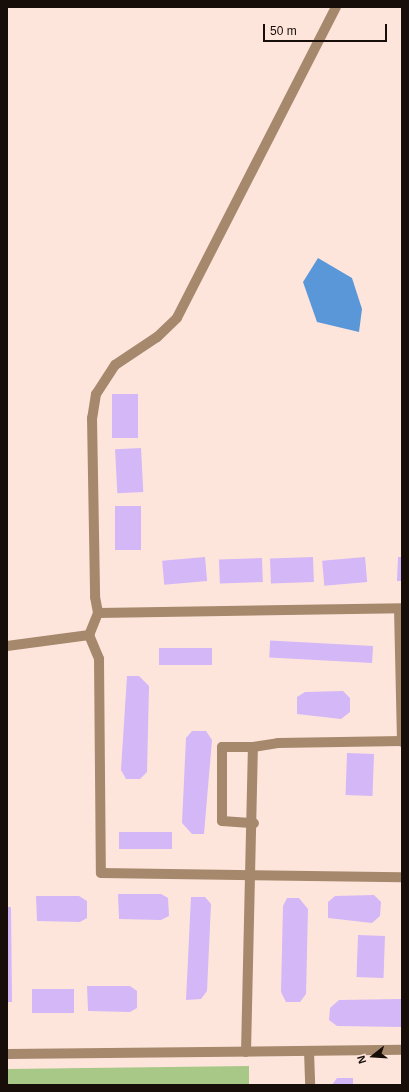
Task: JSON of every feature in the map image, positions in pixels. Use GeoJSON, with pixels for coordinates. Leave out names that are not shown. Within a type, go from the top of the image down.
{"type":"FeatureCollection","features":[{"type":"Feature","properties":{"kind":"street"},"geometry":{"type":"LineString","coordinates":[[336,7],[177,318],[158,337],[115,365],[96,394],[92,418],[95,597],[98,613],[89,635],[99,659],[101,873],[402,877]]}},
{"type":"Feature","properties":{"kind":"street"},"geometry":{"type":"LineString","coordinates":[[98,613],[401,608],[402,741],[278,743],[253,747],[222,747],[222,821],[254,823]]}},
{"type":"Feature","properties":{"kind":"street"},"geometry":{"type":"LineString","coordinates":[[7,646],[89,635]]}},
{"type":"Feature","properties":{"kind":"street"},"geometry":{"type":"LineString","coordinates":[[246,1052],[249,875],[254,823],[253,747]]}},
{"type":"Feature","properties":{"kind":"street"},"geometry":{"type":"LineString","coordinates":[[7,1054],[402,1050]]}},
{"type":"Feature","properties":{"kind":"street"},"geometry":{"type":"LineString","coordinates":[[309,1051],[310,1085]]}},
{"type":"Feature","properties":{"kind":"green space"},"geometry":{"type":"Polygon","coordinates":[[[249,1066],[249,1085],[7,1085],[7,1069],[249,1066]]]}},
{"type":"Feature","properties":{"kind":"water"},"geometry":{"type":"Polygon","coordinates":[[[318,258],[352,278],[362,309],[359,332],[317,322],[303,282],[318,258]]]}},
{"type":"Feature","properties":{"kind":"building"},"geometry":{"type":"Polygon","coordinates":[[[112,394],[138,394],[138,438],[112,438],[112,394]]]}},
{"type":"Feature","properties":{"kind":"building"},"geometry":{"type":"Polygon","coordinates":[[[141,448],[143,492],[117,493],[115,449],[141,448]]]}},
{"type":"Feature","properties":{"kind":"building"},"geometry":{"type":"Polygon","coordinates":[[[115,506],[141,506],[141,550],[115,550],[115,506]]]}},
{"type":"Feature","properties":{"kind":"building"},"geometry":{"type":"Polygon","coordinates":[[[205,557],[207,581],[164,585],[162,561],[205,557]]]}},
{"type":"Feature","properties":{"kind":"building"},"geometry":{"type":"Polygon","coordinates":[[[313,557],[314,582],[271,583],[270,559],[313,557]]]}},
{"type":"Feature","properties":{"kind":"building"},"geometry":{"type":"Polygon","coordinates":[[[365,557],[367,582],[324,586],[322,561],[365,557]]]}},
{"type":"Feature","properties":{"kind":"building"},"geometry":{"type":"Polygon","coordinates":[[[398,557],[402,557],[402,581],[397,581],[398,557]]]}},
{"type":"Feature","properties":{"kind":"building"},"geometry":{"type":"Polygon","coordinates":[[[262,558],[263,582],[220,583],[219,560],[262,558]]]}},
{"type":"Feature","properties":{"kind":"building"},"geometry":{"type":"Polygon","coordinates":[[[270,641],[373,646],[372,663],[269,658],[270,641]]]}},
{"type":"Feature","properties":{"kind":"building"},"geometry":{"type":"Polygon","coordinates":[[[159,648],[212,648],[212,665],[159,665],[159,648]]]}},
{"type":"Feature","properties":{"kind":"building"},"geometry":{"type":"Polygon","coordinates":[[[127,676],[139,676],[149,686],[147,772],[140,779],[126,779],[121,770],[127,676]]]}},
{"type":"Feature","properties":{"kind":"building"},"geometry":{"type":"Polygon","coordinates":[[[343,691],[350,698],[350,712],[341,719],[297,714],[297,697],[305,692],[343,691]]]}},
{"type":"Feature","properties":{"kind":"building"},"geometry":{"type":"Polygon","coordinates":[[[192,731],[206,731],[212,740],[204,834],[192,834],[182,823],[186,738],[192,731]]]}},
{"type":"Feature","properties":{"kind":"building"},"geometry":{"type":"Polygon","coordinates":[[[347,753],[374,754],[373,796],[346,795],[347,753]]]}},
{"type":"Feature","properties":{"kind":"building"},"geometry":{"type":"Polygon","coordinates":[[[119,832],[172,832],[172,849],[119,849],[119,832]]]}},
{"type":"Feature","properties":{"kind":"building"},"geometry":{"type":"Polygon","coordinates":[[[118,894],[161,894],[168,898],[169,916],[161,920],[119,919],[118,894]]]}},
{"type":"Feature","properties":{"kind":"building"},"geometry":{"type":"Polygon","coordinates":[[[374,895],[381,902],[380,916],[372,923],[328,918],[328,902],[335,896],[374,895]]]}},
{"type":"Feature","properties":{"kind":"building"},"geometry":{"type":"Polygon","coordinates":[[[36,896],[79,896],[87,901],[87,918],[80,922],[37,921],[36,896]]]}},
{"type":"Feature","properties":{"kind":"building"},"geometry":{"type":"Polygon","coordinates":[[[191,897],[205,897],[211,904],[207,991],[201,999],[186,1000],[191,897]]]}},
{"type":"Feature","properties":{"kind":"building"},"geometry":{"type":"Polygon","coordinates":[[[287,898],[299,898],[308,909],[306,994],[300,1002],[286,1002],[281,992],[283,906],[287,898]]]}},
{"type":"Feature","properties":{"kind":"building"},"geometry":{"type":"Polygon","coordinates":[[[7,907],[11,907],[12,1002],[7,1002],[7,907]]]}},
{"type":"Feature","properties":{"kind":"building"},"geometry":{"type":"Polygon","coordinates":[[[358,935],[385,936],[384,978],[357,977],[358,935]]]}},
{"type":"Feature","properties":{"kind":"building"},"geometry":{"type":"Polygon","coordinates":[[[87,986],[130,986],[137,991],[137,1008],[130,1012],[88,1011],[87,986]]]}},
{"type":"Feature","properties":{"kind":"building"},"geometry":{"type":"Polygon","coordinates":[[[32,989],[74,989],[74,1013],[32,1013],[32,989]]]}},
{"type":"Feature","properties":{"kind":"building"},"geometry":{"type":"Polygon","coordinates":[[[402,999],[402,1027],[337,1026],[329,1020],[330,1008],[339,1000],[402,999]]]}},
{"type":"Feature","properties":{"kind":"building"},"geometry":{"type":"Polygon","coordinates":[[[337,1078],[353,1078],[353,1085],[332,1085],[337,1078]]]}}]}
